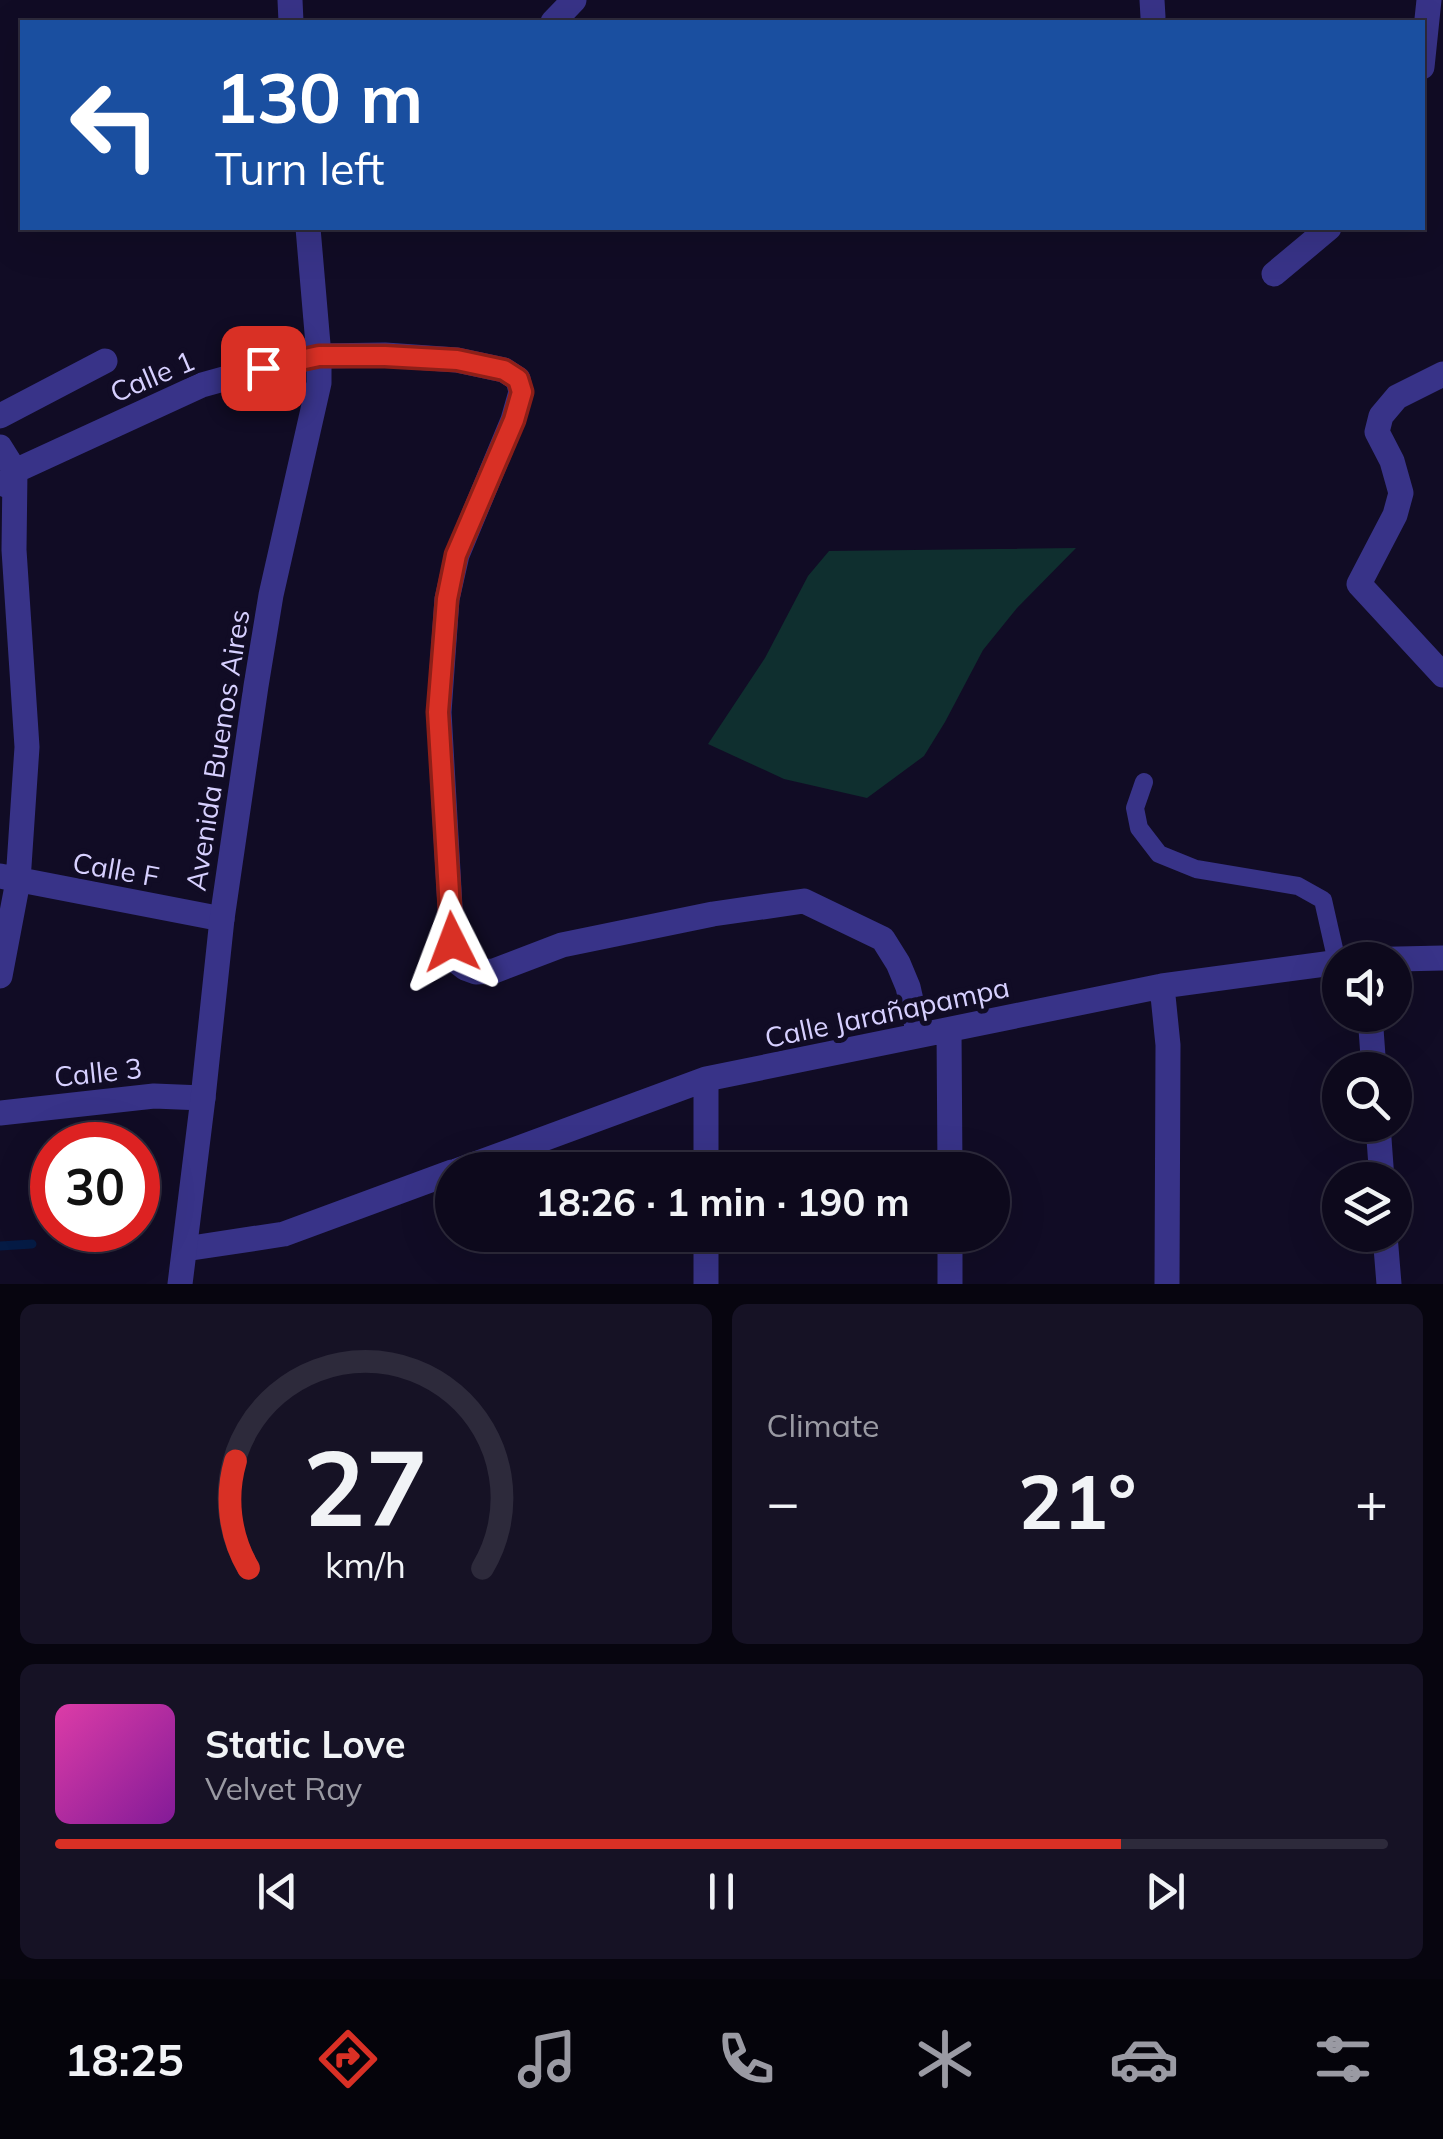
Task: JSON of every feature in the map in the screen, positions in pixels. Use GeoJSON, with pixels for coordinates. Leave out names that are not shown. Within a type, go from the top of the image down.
{"type":"FeatureCollection","features":[{"type":"Feature","properties":{"kind":"street"},"geometry":{"type":"LineString","coordinates":[[555,20],[574,0]]}},
{"type":"Feature","properties":{"kind":"street"},"geometry":{"type":"LineString","coordinates":[[1425,39],[1429,0]]}},
{"type":"Feature","properties":{"kind":"street","name":"Avenida Buenos Aires"},"geometry":{"type":"LineString","coordinates":[[180,1284],[222,919],[272,595],[319,383],[308,230]]}},
{"type":"Feature","properties":{"kind":"street"},"geometry":{"type":"LineString","coordinates":[[1274,274],[1327,230]]}},
{"type":"Feature","properties":{"kind":"street","name":"Calle 1"},"geometry":{"type":"LineString","coordinates":[[15,471],[202,385],[319,356],[457,360],[504,370],[518,379],[522,392],[514,420],[456,555],[447,599],[438,712],[456,961],[476,972],[494,971],[562,944],[713,914],[804,901],[883,939],[908,988],[920,1035]]}},
{"type":"Feature","properties":{"kind":"street"},"geometry":{"type":"LineString","coordinates":[[0,416],[104,361]]}},
{"type":"Feature","properties":{"kind":"street"},"geometry":{"type":"LineString","coordinates":[[1443,374],[1397,397],[1381,416],[1378,432],[1401,493],[1395,515],[1360,584],[1443,675]]}},
{"type":"Feature","properties":{"kind":"street"},"geometry":{"type":"LineString","coordinates":[[0,447],[15,471],[14,550],[27,747],[0,976]]}},
{"type":"Feature","properties":{"kind":"street"},"geometry":{"type":"LineString","coordinates":[[0,494],[15,471]]}},
{"type":"Feature","properties":{"kind":"street","name":"Calle F"},"geometry":{"type":"LineString","coordinates":[[9,879],[222,919]]}},
{"type":"Feature","properties":{"kind":"street","name":"Calle Jarañapampa"},"geometry":{"type":"LineString","coordinates":[[1412,959],[1443,958]]}},
{"type":"Feature","properties":{"kind":"street","name":"Calle Jarañapampa"},"geometry":{"type":"LineString","coordinates":[[508,1152],[706,1079],[1162,986],[1322,964]]}},
{"type":"Feature","properties":{"kind":"street"},"geometry":{"type":"LineString","coordinates":[[1162,986],[1168,1045],[1167,1284]]}},
{"type":"Feature","properties":{"kind":"street"},"geometry":{"type":"LineString","coordinates":[[949,1030],[950,1152]]}},
{"type":"Feature","properties":{"kind":"street"},"geometry":{"type":"LineString","coordinates":[[706,1079],[706,1152]]}},
{"type":"Feature","properties":{"kind":"street","name":"Calle 3"},"geometry":{"type":"LineString","coordinates":[[0,1112],[154,1096],[203,1098]]}},
{"type":"Feature","properties":{"kind":"street","name":"Calle Jarañapampa"},"geometry":{"type":"LineString","coordinates":[[185,1249],[284,1234],[435,1179]]}},
{"type":"Feature","properties":{"kind":"street"},"geometry":{"type":"LineString","coordinates":[[706,1252],[706,1284]]}},
{"type":"Feature","properties":{"kind":"street"},"geometry":{"type":"LineString","coordinates":[[950,1252],[950,1284]]}},
{"type":"Feature","properties":{"kind":"street"},"geometry":{"type":"LineString","coordinates":[[1387,1252],[1389,1284]]}},
{"type":"Feature","properties":{"kind":"lane"},"geometry":{"type":"LineString","coordinates":[[1144,782],[1135,808],[1140,828],[1160,854],[1196,869],[1298,886],[1323,900],[1344,942]]}},
{"type":"Feature","properties":{"kind":"green space"},"geometry":{"type":"Polygon","coordinates":[[[1076,548],[1017,608],[983,650],[924,756],[867,798],[784,779],[708,744],[765,658],[808,576],[829,551],[1076,548]]]}},
{"type":"Feature","properties":{"kind":"waterway"},"geometry":{"type":"LineString","coordinates":[[0,1246],[30,1244]]}},
{"type":"Feature","properties":{"kind":"route"},"geometry":{"type":"LineString","coordinates":[[263,368],[319,356],[385,356],[457,360],[504,370],[518,379],[522,392],[514,420],[456,555],[447,599],[438,712],[452,942]]}}]}
